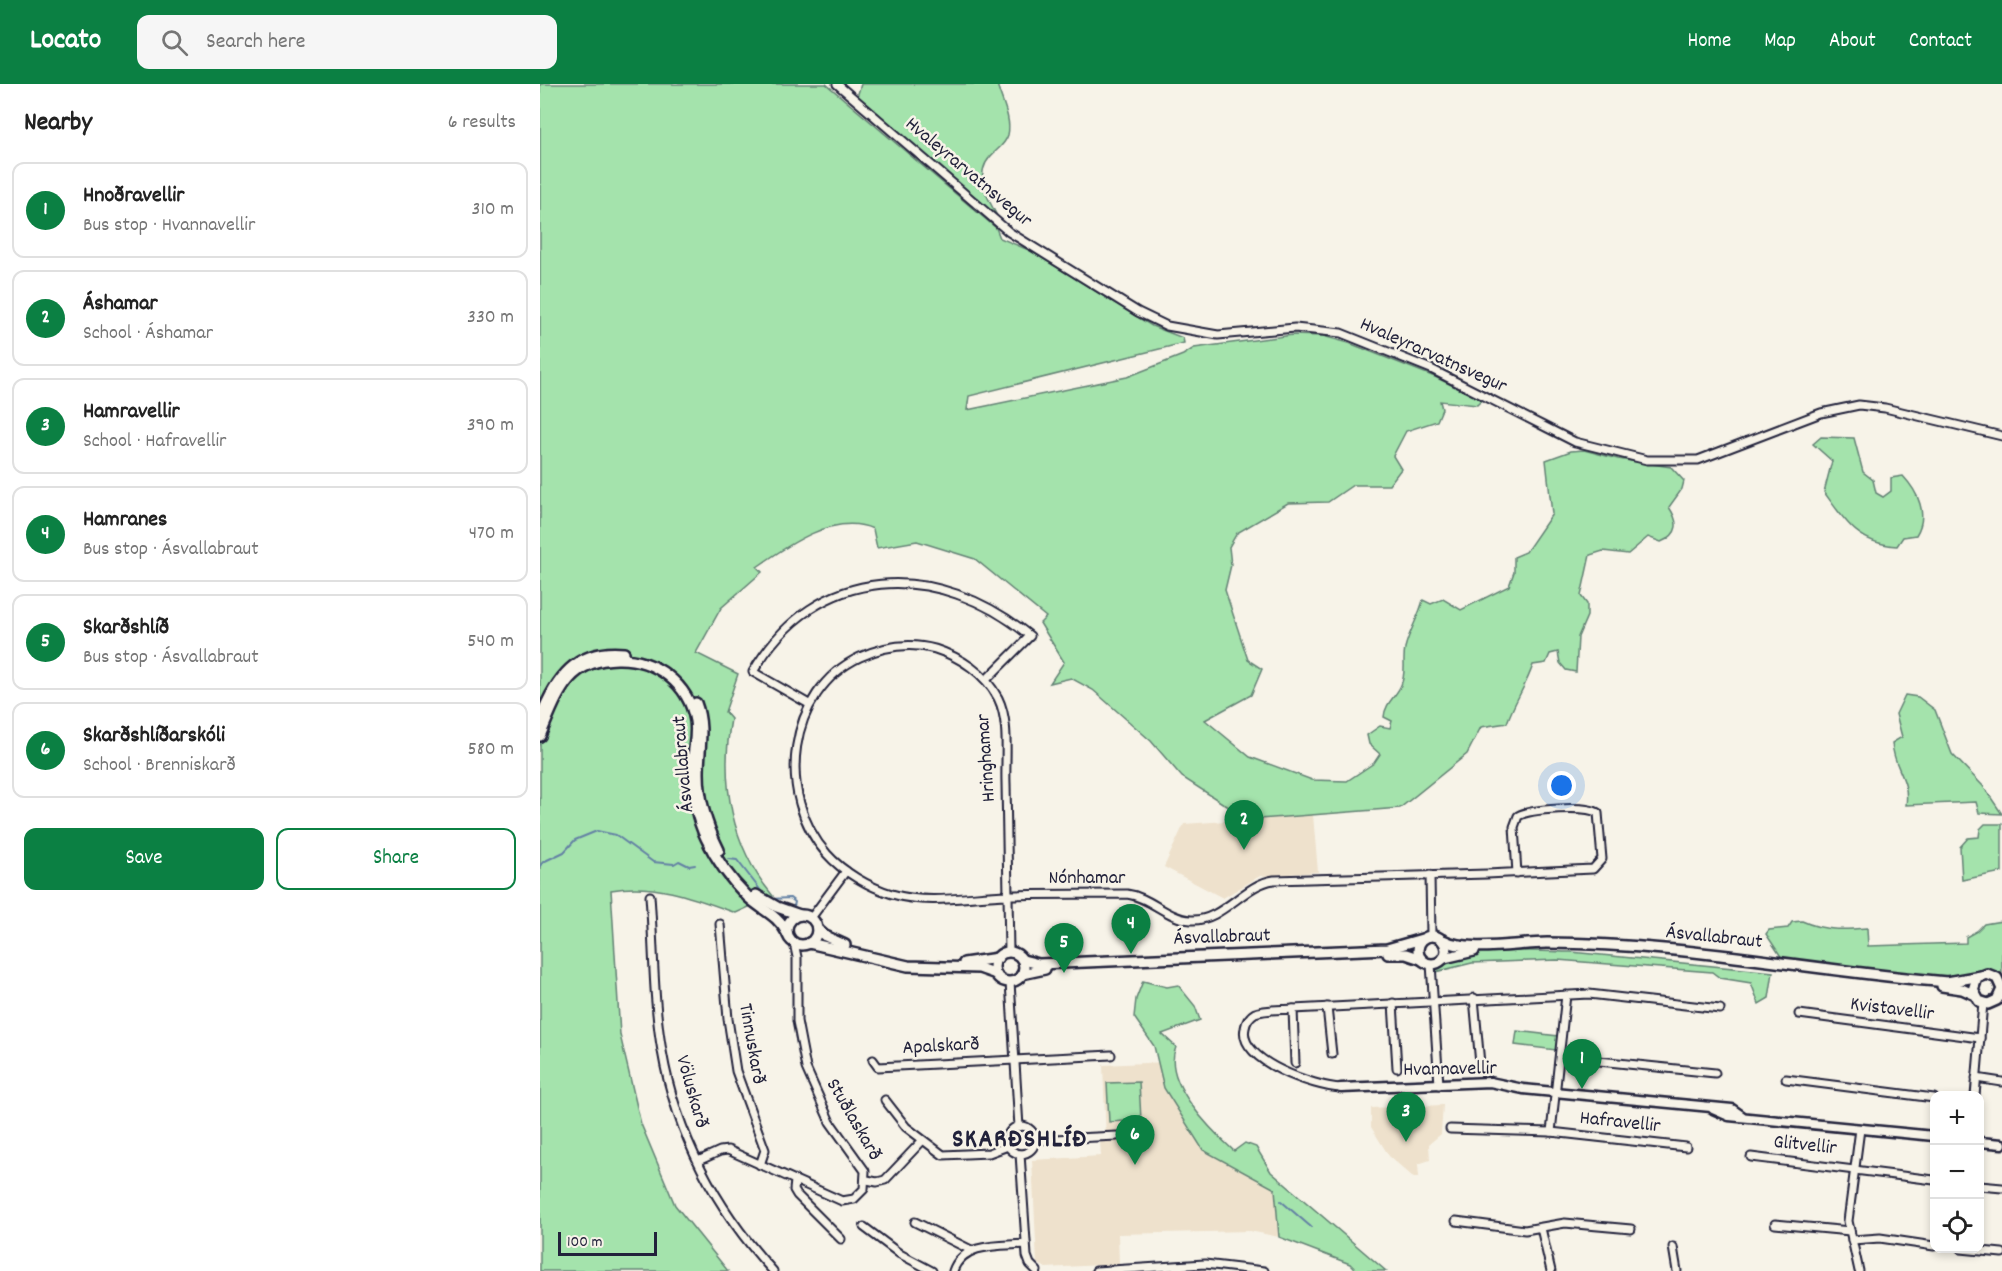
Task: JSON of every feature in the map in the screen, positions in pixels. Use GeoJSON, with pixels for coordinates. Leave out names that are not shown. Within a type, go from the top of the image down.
{"type":"FeatureCollection","features":[{"type":"Feature","properties":{"kind":"main road","name":"Ásvallabraut"},"geometry":{"type":"LineString","coordinates":[[540,719],[557,681],[570,668],[584,660],[610,652],[629,653],[646,657],[669,669],[688,689],[700,713],[703,731],[700,791],[708,825],[722,855],[750,891],[764,901],[800,915]]}},
{"type":"Feature","properties":{"kind":"main road","name":"Ásvallabraut"},"geometry":{"type":"LineString","coordinates":[[540,736],[559,690],[568,679],[587,665],[609,659],[626,659],[649,664],[671,677],[682,691],[693,714],[696,731],[693,794],[706,839],[717,860],[738,886],[750,898],[778,918],[787,933]]}},
{"type":"Feature","properties":{"kind":"main road"},"geometry":{"type":"LineString","coordinates":[[800,915],[811,918],[817,928],[836,942],[893,958],[959,964],[998,958],[1009,952],[1017,954],[1023,960],[1022,974],[1010,982],[979,968],[908,966],[794,943],[787,933],[788,923],[800,915]]}},
{"type":"Feature","properties":{"kind":"main road"},"geometry":{"type":"LineString","coordinates":[[808,944],[815,937],[817,928]]}},
{"type":"Feature","properties":{"kind":"main road","name":"Ásvallabraut"},"geometry":{"type":"LineString","coordinates":[[1023,960],[1039,964],[1387,949],[1427,937]]}},
{"type":"Feature","properties":{"kind":"main road"},"geometry":{"type":"LineString","coordinates":[[1427,937],[1443,940],[1447,948],[1444,958],[1431,964],[1421,959],[1418,950],[1427,937]]}},
{"type":"Feature","properties":{"kind":"main road","name":"Ásvallabraut"},"geometry":{"type":"LineString","coordinates":[[1443,940],[1462,947],[1556,943],[1624,947],[1947,981],[1981,976]]}},
{"type":"Feature","properties":{"kind":"main road","name":"Ásvallabraut"},"geometry":{"type":"LineString","coordinates":[[1444,958],[1464,952],[1507,950],[1604,951],[1947,987],[1973,994]]}},
{"type":"Feature","properties":{"kind":"main road","name":"Ásvallabraut"},"geometry":{"type":"LineString","coordinates":[[1022,974],[1059,967],[1400,953],[1421,959]]}},
{"type":"Feature","properties":{"kind":"main road"},"geometry":{"type":"LineString","coordinates":[[996,974],[994,966],[998,958]]}},
{"type":"Feature","properties":{"kind":"main road"},"geometry":{"type":"LineString","coordinates":[[1991,975],[2001,985],[1999,1000],[1983,1003],[1973,994],[1975,982],[1981,976],[1991,975]]}},
{"type":"Feature","properties":{"kind":"street","name":"Hvaleyrarvatnsvegur"},"geometry":{"type":"LineString","coordinates":[[837,84],[1009,232],[1138,312],[1167,326],[1218,335],[1295,328],[1341,333],[1431,369],[1575,442],[1647,460],[1677,462],[1698,460],[1821,413],[1859,405],[1885,408],[2002,436]]}},
{"type":"Feature","properties":{"kind":"street"},"geometry":{"type":"LineString","coordinates":[[809,704],[753,672],[776,639],[812,607],[832,597],[875,584],[926,585],[952,591],[993,609],[1030,636],[986,680]]}},
{"type":"Feature","properties":{"kind":"street","name":"Hringhamar"},"geometry":{"type":"LineString","coordinates":[[1008,895],[914,899],[876,888],[846,871],[834,861],[817,840],[801,808],[797,793],[797,746],[809,704],[826,681],[846,663],[872,651],[896,646],[923,646],[948,653],[970,665],[986,680],[1002,708],[1005,731],[1008,895],[1009,952]]}},
{"type":"Feature","properties":{"kind":"street","name":"Nónhamar"},"geometry":{"type":"LineString","coordinates":[[1008,895],[1131,894],[1186,920],[1204,919],[1260,883],[1274,880],[1517,873],[1593,869],[1598,867],[1602,859],[1598,813],[1590,809],[1569,809],[1529,811],[1518,816],[1514,827],[1517,873]]}},
{"type":"Feature","properties":{"kind":"street"},"geometry":{"type":"LineString","coordinates":[[811,918],[846,871]]}},
{"type":"Feature","properties":{"kind":"street"},"geometry":{"type":"LineString","coordinates":[[1427,937],[1430,875]]}},
{"type":"Feature","properties":{"kind":"street","name":"Völuskarð"},"geometry":{"type":"LineString","coordinates":[[650,896],[662,1050],[677,1112],[698,1161],[733,1223],[773,1271]]}},
{"type":"Feature","properties":{"kind":"street","name":"Tinnuskarð"},"geometry":{"type":"LineString","coordinates":[[720,924],[731,1047],[743,1096],[764,1146],[759,1165]]}},
{"type":"Feature","properties":{"kind":"street","name":"Stuðlaskarð"},"geometry":{"type":"LineString","coordinates":[[698,1161],[724,1150],[842,1202],[857,1197],[863,1192],[867,1180],[862,1167],[830,1122],[810,1079],[797,1021],[797,957],[794,943]]}},
{"type":"Feature","properties":{"kind":"street"},"geometry":{"type":"LineString","coordinates":[[797,957],[808,944]]}},
{"type":"Feature","properties":{"kind":"street"},"geometry":{"type":"LineString","coordinates":[[1431,964],[1439,1085]]}},
{"type":"Feature","properties":{"kind":"street"},"geometry":{"type":"LineString","coordinates":[[1010,982],[1019,1127]]}},
{"type":"Feature","properties":{"kind":"street"},"geometry":{"type":"LineString","coordinates":[[1337,1088],[1318,1085],[1293,1076],[1257,1055],[1247,1045],[1245,1028],[1257,1012],[1566,994],[1617,996],[1720,1009]]}},
{"type":"Feature","properties":{"kind":"street","name":"Hafravellir"},"geometry":{"type":"LineString","coordinates":[[1551,1132],[1566,994]]}},
{"type":"Feature","properties":{"kind":"street"},"geometry":{"type":"LineString","coordinates":[[1474,998],[1480,1064]]}},
{"type":"Feature","properties":{"kind":"street"},"geometry":{"type":"LineString","coordinates":[[1394,1003],[1397,1068]]}},
{"type":"Feature","properties":{"kind":"street"},"geometry":{"type":"LineString","coordinates":[[1975,1091],[1983,1003]]}},
{"type":"Feature","properties":{"kind":"street"},"geometry":{"type":"LineString","coordinates":[[1327,1007],[1332,1054]]}},
{"type":"Feature","properties":{"kind":"street"},"geometry":{"type":"LineString","coordinates":[[1293,1009],[1295,1063]]}},
{"type":"Feature","properties":{"kind":"street","name":"Kvistavellir"},"geometry":{"type":"LineString","coordinates":[[1799,1014],[1980,1038]]}},
{"type":"Feature","properties":{"kind":"street"},"geometry":{"type":"LineString","coordinates":[[1014,1060],[1112,1055]]}},
{"type":"Feature","properties":{"kind":"street"},"geometry":{"type":"LineString","coordinates":[[1560,1057],[1715,1073]]}},
{"type":"Feature","properties":{"kind":"street","name":"Apalskarð"},"geometry":{"type":"LineString","coordinates":[[873,1060],[878,1067],[1014,1060]]}},
{"type":"Feature","properties":{"kind":"street"},"geometry":{"type":"LineString","coordinates":[[1976,1078],[2002,1082]]}},
{"type":"Feature","properties":{"kind":"street"},"geometry":{"type":"LineString","coordinates":[[1786,1079],[1930,1097]]}},
{"type":"Feature","properties":{"kind":"street","name":"Hvannavellir"},"geometry":{"type":"LineString","coordinates":[[1337,1088],[1490,1082],[1556,1092],[1732,1109],[1742,1116],[1930,1135]]}},
{"type":"Feature","properties":{"kind":"street"},"geometry":{"type":"LineString","coordinates":[[885,1100],[922,1141],[940,1154],[950,1157],[989,1153],[1008,1146]]}},
{"type":"Feature","properties":{"kind":"street"},"geometry":{"type":"LineString","coordinates":[[1019,1127],[1031,1131],[1034,1140],[1030,1150],[1020,1154]]}},
{"type":"Feature","properties":{"kind":"street"},"geometry":{"type":"LineString","coordinates":[[1008,1146],[1009,1134],[1019,1127]]}},
{"type":"Feature","properties":{"kind":"street","name":"Glitvellir"},"geometry":{"type":"LineString","coordinates":[[1859,1271],[1850,1231],[1849,1210],[1860,1128]]}},
{"type":"Feature","properties":{"kind":"street","name":"Hafravellir"},"geometry":{"type":"LineString","coordinates":[[1450,1129],[1551,1132],[1686,1147]]}},
{"type":"Feature","properties":{"kind":"street"},"geometry":{"type":"LineString","coordinates":[[1034,1140],[1117,1136]]}},
{"type":"Feature","properties":{"kind":"street"},"geometry":{"type":"LineString","coordinates":[[867,1180],[877,1182],[885,1180],[922,1141]]}},
{"type":"Feature","properties":{"kind":"street"},"geometry":{"type":"LineString","coordinates":[[1984,1142],[2002,1144]]}},
{"type":"Feature","properties":{"kind":"street"},"geometry":{"type":"LineString","coordinates":[[1008,1146],[1020,1154]]}},
{"type":"Feature","properties":{"kind":"street"},"geometry":{"type":"LineString","coordinates":[[1020,1154],[1028,1260],[1037,1271]]}},
{"type":"Feature","properties":{"kind":"street","name":"Glitvellir"},"geometry":{"type":"LineString","coordinates":[[1751,1157],[1856,1168],[1930,1179]]}},
{"type":"Feature","properties":{"kind":"street"},"geometry":{"type":"LineString","coordinates":[[795,1181],[794,1190],[797,1195],[841,1239]]}},
{"type":"Feature","properties":{"kind":"street"},"geometry":{"type":"LineString","coordinates":[[1984,1186],[2002,1188]]}},
{"type":"Feature","properties":{"kind":"street"},"geometry":{"type":"LineString","coordinates":[[1456,1221],[1525,1230],[1565,1223],[1631,1229]]}},
{"type":"Feature","properties":{"kind":"street"},"geometry":{"type":"LineString","coordinates":[[915,1222],[971,1250]]}},
{"type":"Feature","properties":{"kind":"street"},"geometry":{"type":"LineString","coordinates":[[1775,1224],[1850,1231]]}},
{"type":"Feature","properties":{"kind":"street"},"geometry":{"type":"LineString","coordinates":[[864,1227],[900,1254],[932,1271]]}},
{"type":"Feature","properties":{"kind":"street"},"geometry":{"type":"LineString","coordinates":[[1541,1228],[1551,1271]]}},
{"type":"Feature","properties":{"kind":"street"},"geometry":{"type":"LineString","coordinates":[[1852,1240],[1874,1237],[1930,1245]]}},
{"type":"Feature","properties":{"kind":"street"},"geometry":{"type":"LineString","coordinates":[[953,1271],[960,1258],[971,1250],[1026,1244]]}},
{"type":"Feature","properties":{"kind":"street"},"geometry":{"type":"LineString","coordinates":[[1673,1247],[1677,1271]]}},
{"type":"Feature","properties":{"kind":"street"},"geometry":{"type":"LineString","coordinates":[[1984,1251],[2002,1253]]}},
{"type":"Feature","properties":{"kind":"street"},"geometry":{"type":"LineString","coordinates":[[1096,1271],[1205,1264],[1264,1271]]}},
{"type":"Feature","properties":{"kind":"shaded area"},"geometry":{"type":"Polygon","coordinates":[[[1313,815],[1318,872],[1260,876],[1223,898],[1164,867],[1184,824],[1313,815]]]}},
{"type":"Feature","properties":{"kind":"shaded area"},"geometry":{"type":"Polygon","coordinates":[[[1166,1062],[1188,1112],[1275,1190],[1279,1237],[1250,1231],[1118,1234],[1119,1264],[1046,1268],[1037,1263],[1032,1160],[1101,1156],[1100,1139],[1106,1139],[1103,1065],[1166,1062]]]}},
{"type":"Feature","properties":{"kind":"shaded area"},"geometry":{"type":"Polygon","coordinates":[[[1443,1105],[1441,1134],[1429,1144],[1430,1160],[1418,1164],[1419,1177],[1413,1177],[1389,1156],[1371,1127],[1371,1108],[1443,1105]]]}},
{"type":"Feature","properties":{"kind":"green space"},"geometry":{"type":"Polygon","coordinates":[[[540,84],[826,84],[996,228],[1000,238],[1031,251],[1152,326],[1183,338],[1184,343],[969,396],[967,410],[1127,377],[1183,355],[1194,348],[1293,335],[1323,336],[1349,343],[1435,377],[1482,400],[1477,405],[1440,401],[1442,409],[1437,421],[1406,431],[1393,456],[1401,469],[1389,485],[1353,485],[1328,502],[1288,503],[1237,533],[1229,547],[1231,565],[1225,590],[1248,660],[1262,669],[1251,695],[1205,720],[1250,757],[1312,780],[1347,781],[1374,763],[1380,754],[1369,744],[1367,735],[1380,726],[1390,728],[1392,721],[1384,717],[1385,712],[1403,680],[1405,648],[1423,600],[1431,604],[1443,599],[1461,610],[1509,586],[1514,572],[1514,557],[1526,552],[1552,514],[1546,460],[1571,451],[1584,450],[1618,459],[1671,467],[1684,481],[1682,489],[1669,507],[1675,518],[1675,531],[1661,542],[1648,537],[1628,554],[1603,551],[1590,555],[1581,596],[1587,604],[1587,616],[1578,637],[1576,672],[1566,670],[1560,663],[1558,652],[1550,654],[1546,663],[1533,665],[1507,723],[1481,727],[1467,754],[1400,808],[1259,819],[1227,806],[1182,777],[1151,741],[1093,690],[1071,678],[1050,683],[1064,662],[1040,623],[1046,617],[975,559],[917,541],[877,548],[873,529],[858,525],[843,525],[812,533],[783,549],[757,567],[762,572],[721,608],[696,653],[738,674],[725,712],[731,719],[727,766],[728,790],[738,835],[759,877],[773,896],[736,913],[690,897],[659,890],[627,888],[611,890],[620,1035],[641,1124],[675,1205],[728,1271],[540,1271],[540,84]]]}},
{"type":"Feature","properties":{"kind":"green space"},"geometry":{"type":"Polygon","coordinates":[[[861,84],[997,84],[1009,129],[1003,144],[985,164],[983,180],[987,196],[998,218],[857,97],[861,84]]]}},
{"type":"Feature","properties":{"kind":"green space"},"geometry":{"type":"Polygon","coordinates":[[[1821,437],[1854,438],[1863,472],[1873,480],[1876,493],[1883,497],[1891,491],[1891,478],[1903,476],[1917,496],[1922,512],[1922,520],[1916,535],[1903,537],[1897,546],[1884,544],[1862,536],[1846,521],[1824,492],[1832,461],[1813,444],[1821,437]]]}},
{"type":"Feature","properties":{"kind":"green space"},"geometry":{"type":"Polygon","coordinates":[[[1905,695],[1918,697],[1935,710],[1952,754],[1983,786],[2002,814],[1979,813],[1976,802],[1906,805],[1906,788],[1892,743],[1902,737],[1896,714],[1905,695]]]}},
{"type":"Feature","properties":{"kind":"green space"},"geometry":{"type":"Polygon","coordinates":[[[1985,824],[2002,824],[2002,872],[1962,880],[1960,847],[1968,838],[1979,837],[1980,829],[1985,824]]]}},
{"type":"Feature","properties":{"kind":"green space"},"geometry":{"type":"Polygon","coordinates":[[[1802,921],[1818,927],[1834,929],[1867,928],[1868,946],[1966,943],[1966,937],[1984,924],[2002,921],[2002,976],[1988,969],[1949,979],[1784,961],[1766,934],[1769,930],[1788,928],[1792,922],[1802,921]]]}},
{"type":"Feature","properties":{"kind":"green space"},"geometry":{"type":"Polygon","coordinates":[[[1571,952],[1773,972],[1769,998],[1759,1004],[1751,983],[1720,978],[1712,972],[1557,960],[1472,963],[1435,972],[1445,963],[1478,953],[1571,952]]]}},
{"type":"Feature","properties":{"kind":"green space"},"geometry":{"type":"Polygon","coordinates":[[[1143,981],[1167,987],[1178,985],[1195,1006],[1200,1020],[1162,1034],[1176,1047],[1173,1060],[1176,1075],[1182,1090],[1202,1118],[1234,1151],[1245,1143],[1256,1147],[1271,1172],[1386,1271],[1357,1271],[1350,1264],[1279,1237],[1275,1189],[1203,1150],[1164,1088],[1154,1046],[1134,1017],[1136,999],[1143,981]]]}},
{"type":"Feature","properties":{"kind":"green space"},"geometry":{"type":"Polygon","coordinates":[[[1517,1031],[1558,1036],[1556,1050],[1515,1045],[1517,1031]]]}},
{"type":"Feature","properties":{"kind":"green space"},"geometry":{"type":"Polygon","coordinates":[[[1139,1082],[1141,1120],[1109,1122],[1107,1083],[1139,1082]]]}},
{"type":"Feature","properties":{"kind":"waterway"},"geometry":{"type":"LineString","coordinates":[[540,866],[543,862],[564,852],[575,840],[597,831],[616,835],[653,862],[674,864],[679,861],[689,866],[695,865]]}},
{"type":"Feature","properties":{"kind":"waterway"},"geometry":{"type":"LineString","coordinates":[[729,859],[737,860],[765,896]]}},
{"type":"Feature","properties":{"kind":"waterway"},"geometry":{"type":"LineString","coordinates":[[770,899],[790,898],[795,902],[794,906]]}},
{"type":"Feature","properties":{"kind":"waterway"},"geometry":{"type":"LineString","coordinates":[[1281,1201],[1311,1227]]}},
{"type":"Feature","properties":{"kind":"place","name":"Áshamar"},"geometry":{"type":"Point","coordinates":[1244,850]}},
{"type":"Feature","properties":{"kind":"place","name":"Hamranes"},"geometry":{"type":"Point","coordinates":[1131,954]}},
{"type":"Feature","properties":{"kind":"place","name":"Skarðshlíð"},"geometry":{"type":"Point","coordinates":[1064,973]}},
{"type":"Feature","properties":{"kind":"place","name":"Hnoðravellir"},"geometry":{"type":"Point","coordinates":[1582,1089]}},
{"type":"Feature","properties":{"kind":"place","name":"Hamravellir"},"geometry":{"type":"Point","coordinates":[1406,1142]}},
{"type":"Feature","properties":{"kind":"place","name":"Skarðshlíðarskóli"},"geometry":{"type":"Point","coordinates":[1135,1165]}},
{"type":"Feature","properties":{"kind":"district","name":"SKARÐSHLÍÐ"},"geometry":{"type":"Point","coordinates":[1020,1140]}}]}
